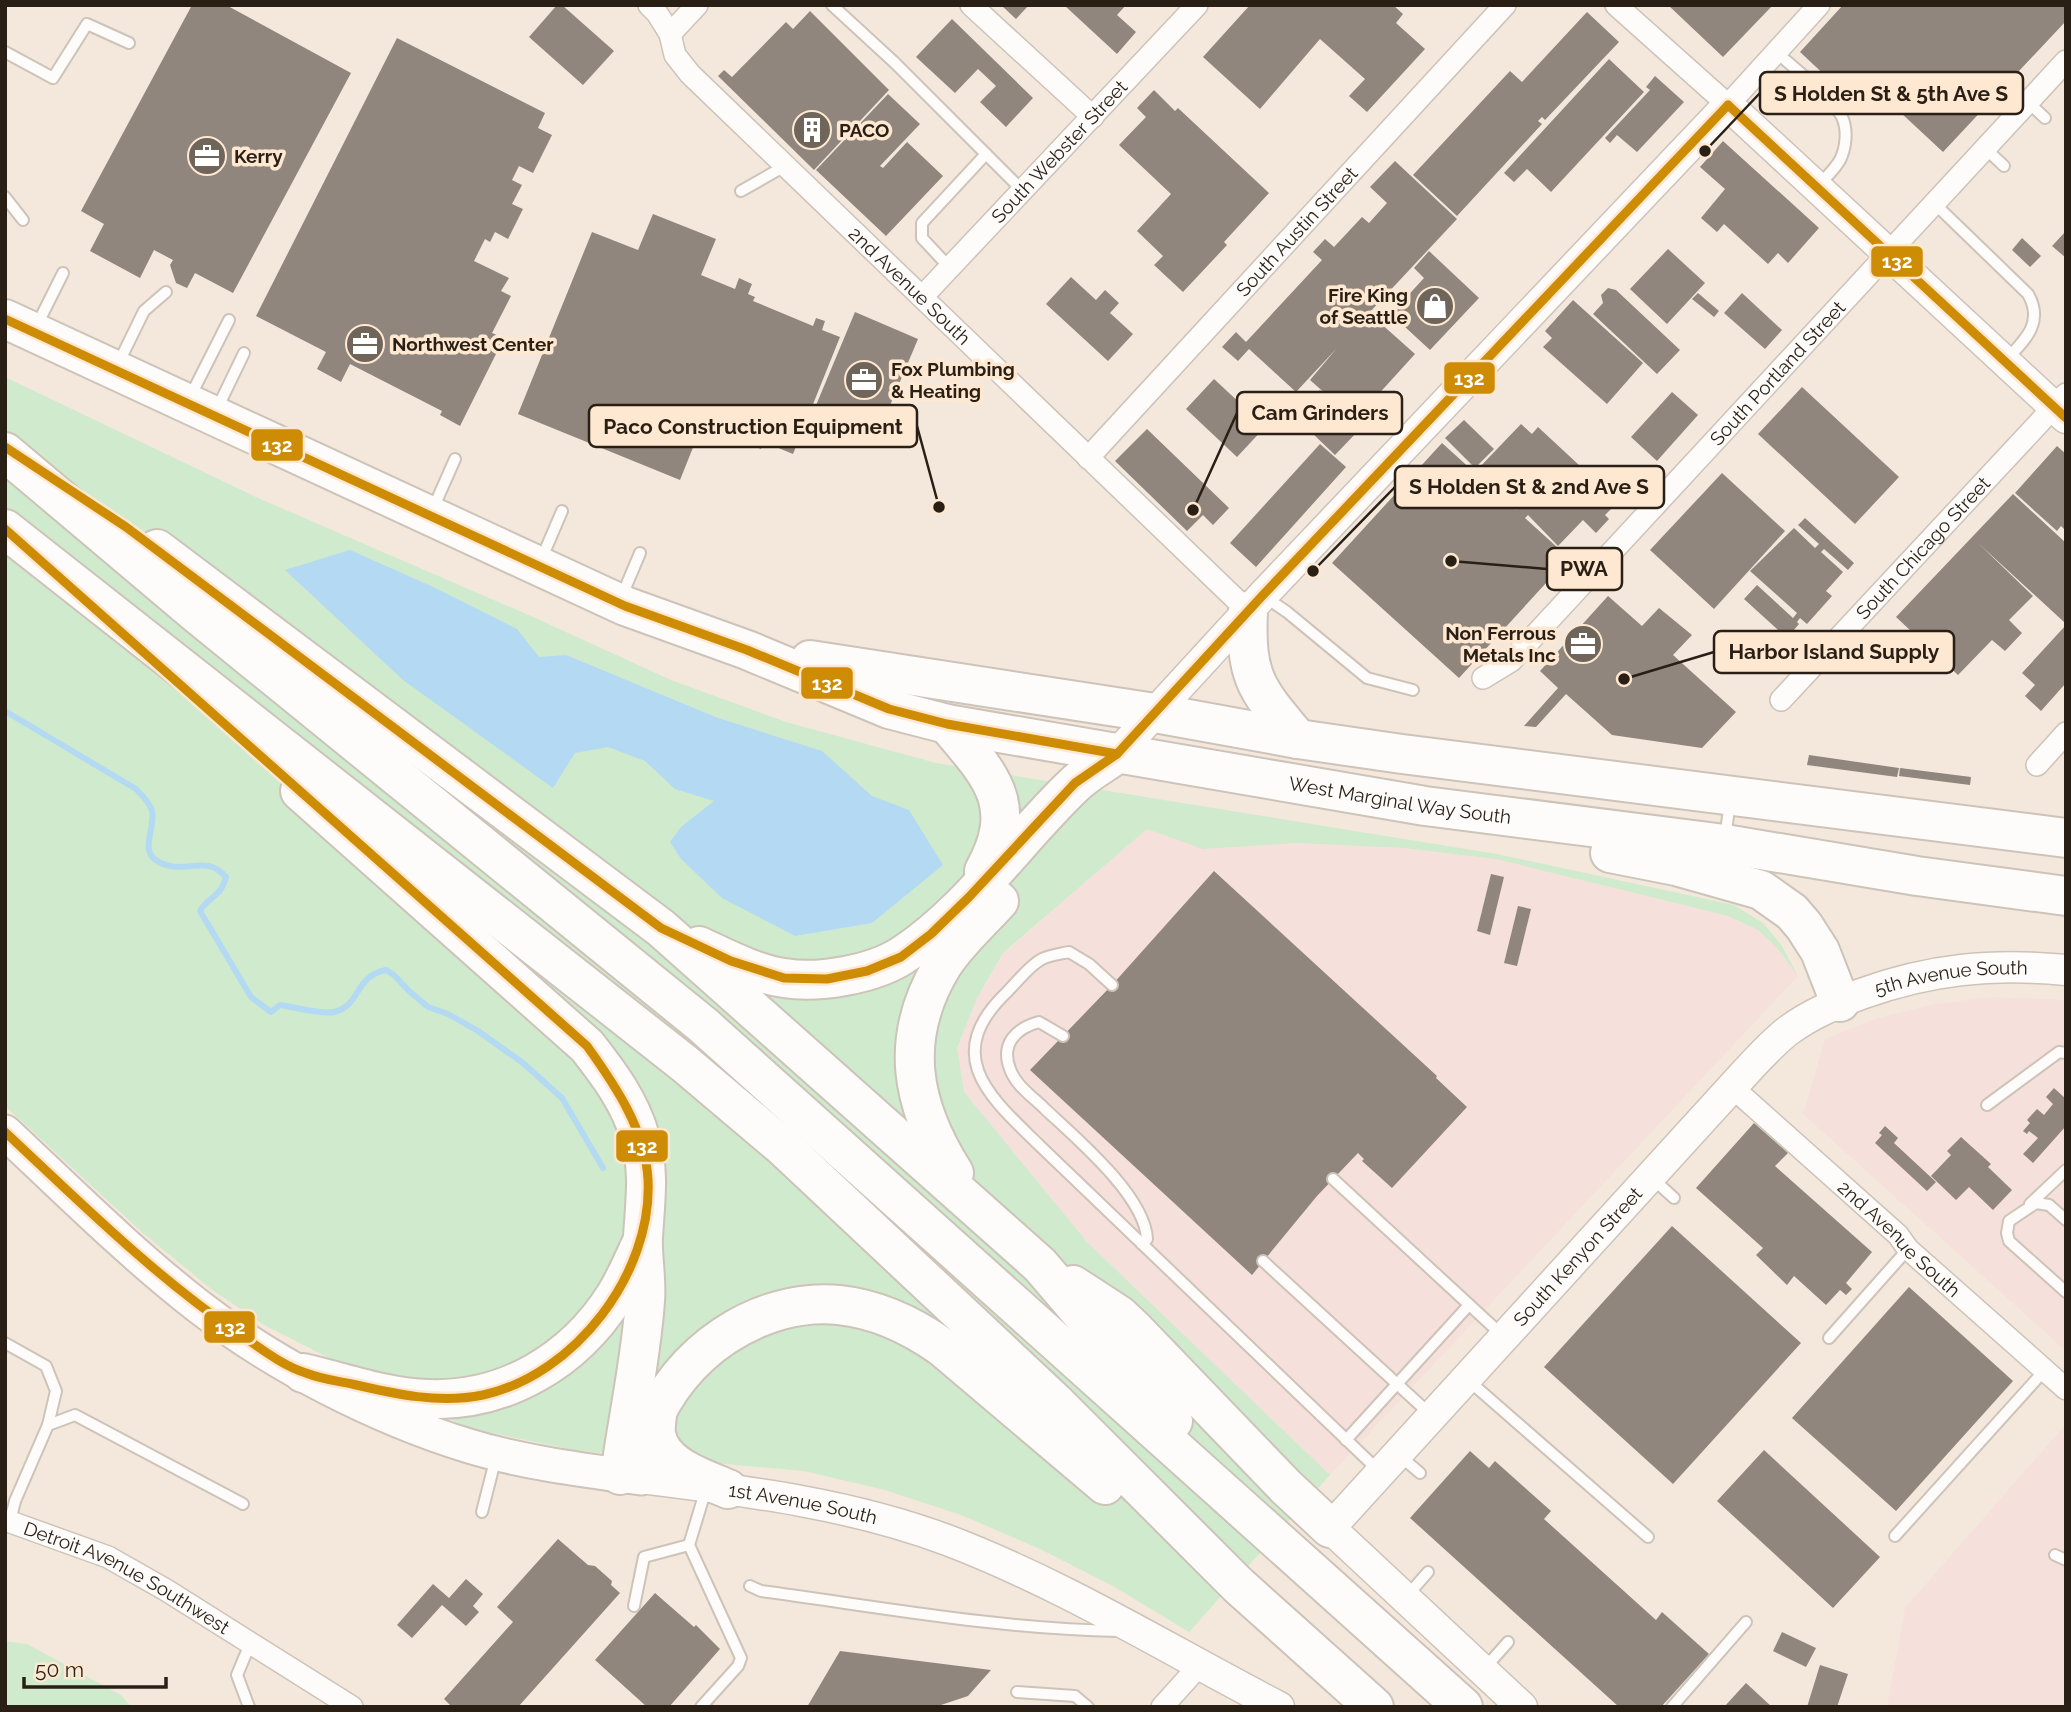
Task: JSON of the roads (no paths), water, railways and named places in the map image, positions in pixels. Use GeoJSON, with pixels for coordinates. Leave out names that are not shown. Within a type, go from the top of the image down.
{"type":"FeatureCollection","features":[{"type":"Feature","properties":{"kind":"highway","name":"West Marginal Way South"},"geometry":{"type":"LineString","coordinates":[[19,325],[619,603],[747,650],[889,709],[947,724],[1425,806],[1725,844],[1917,876],[2066,896]]}},
{"type":"Feature","properties":{"kind":"highway"},"geometry":{"type":"LineString","coordinates":[[5,449],[126,527],[662,928],[1040,1265],[1259,1521]]}},
{"type":"Feature","properties":{"kind":"highway"},"geometry":{"type":"LineString","coordinates":[[5,449],[197,614],[703,1025],[1085,1370],[1259,1521],[1463,1707]]}},
{"type":"Feature","properties":{"kind":"highway"},"geometry":{"type":"LineString","coordinates":[[5,529],[587,1046],[610,1076],[630,1110],[647,1173],[648,1198],[643,1238],[646,1300],[631,1476]]}},
{"type":"Feature","properties":{"kind":"highway"},"geometry":{"type":"LineString","coordinates":[[5,529],[685,1064],[782,1146],[1055,1402],[1238,1586],[1374,1707]]}},
{"type":"Feature","properties":{"kind":"highway"},"geometry":{"type":"LineString","coordinates":[[1256,603],[1247,640],[1250,668],[1263,695],[1298,739]]}},
{"type":"Feature","properties":{"kind":"highway","name":"West Marginal Way South"},"geometry":{"type":"LineString","coordinates":[[747,650],[1155,713],[1298,739],[1731,797],[2066,838]]}},
{"type":"Feature","properties":{"kind":"highway"},"geometry":{"type":"LineString","coordinates":[[947,724],[985,771],[995,789],[1000,812],[1001,831],[994,852],[969,897]]}},
{"type":"Feature","properties":{"kind":"highway"},"geometry":{"type":"LineString","coordinates":[[662,928],[732,961],[784,978],[827,979],[867,971],[901,957],[931,934],[1075,783],[1117,754]]}},
{"type":"Feature","properties":{"kind":"highway"},"geometry":{"type":"LineString","coordinates":[[973,1203],[937,1146],[923,1112],[915,1080],[914,1051],[918,1025],[931,987],[943,965],[968,934],[1105,788],[1117,754]]}},
{"type":"Feature","properties":{"kind":"highway"},"geometry":{"type":"LineString","coordinates":[[1425,806],[1531,837],[1676,866],[1761,890],[1792,912],[1804,926],[1820,951],[1840,1002]]}},
{"type":"Feature","properties":{"kind":"highway"},"geometry":{"type":"LineString","coordinates":[[303,1373],[387,1393],[427,1399],[459,1398],[501,1390],[534,1375],[560,1358],[589,1330],[615,1296],[643,1238]]}},
{"type":"Feature","properties":{"kind":"highway"},"geometry":{"type":"LineString","coordinates":[[1040,1265],[1119,1315],[1286,1487],[1330,1528]]}},
{"type":"Feature","properties":{"kind":"highway"},"geometry":{"type":"LineString","coordinates":[[631,1476],[657,1412],[682,1374],[701,1354],[725,1335],[783,1309],[839,1305],[868,1311],[918,1330],[942,1347],[1223,1584],[1238,1586]]}},
{"type":"Feature","properties":{"kind":"highway"},"geometry":{"type":"LineString","coordinates":[[657,1412],[656,1435],[670,1458],[717,1487]]}},
{"type":"Feature","properties":{"kind":"main road","name":"1st Avenue South"},"geometry":{"type":"LineString","coordinates":[[5,1132],[130,1248],[198,1306],[303,1373],[403,1423],[497,1453],[631,1476]]}},
{"type":"Feature","properties":{"kind":"street","name":"2nd Avenue South"},"geometry":{"type":"LineString","coordinates":[[649,5],[670,34],[681,64],[1088,458],[1256,603]]}},
{"type":"Feature","properties":{"kind":"street"},"geometry":{"type":"LineString","coordinates":[[670,34],[697,5]]}},
{"type":"Feature","properties":{"kind":"street"},"geometry":{"type":"LineString","coordinates":[[971,5],[1093,117]]}},
{"type":"Feature","properties":{"kind":"street","name":"South Webster Street"},"geometry":{"type":"LineString","coordinates":[[922,297],[1197,5]]}},
{"type":"Feature","properties":{"kind":"street","name":"South Austin Street"},"geometry":{"type":"LineString","coordinates":[[1088,458],[1505,5]]}},
{"type":"Feature","properties":{"kind":"street"},"geometry":{"type":"LineString","coordinates":[[1616,5],[2005,361],[2062,406]]}},
{"type":"Feature","properties":{"kind":"street"},"geometry":{"type":"LineString","coordinates":[[1117,754],[1819,5]]}},
{"type":"Feature","properties":{"kind":"street","name":"South Portland Street"},"geometry":{"type":"LineString","coordinates":[[1483,678],[1511,661],[2066,61]]}},
{"type":"Feature","properties":{"kind":"street","name":"South Chicago Street"},"geometry":{"type":"LineString","coordinates":[[1781,699],[2062,406]]}},
{"type":"Feature","properties":{"kind":"street"},"geometry":{"type":"LineString","coordinates":[[2037,765],[2066,733]]}},
{"type":"Feature","properties":{"kind":"street","name":"5th Avenue South"},"geometry":{"type":"LineString","coordinates":[[1840,1002],[1908,978],[1946,971],[2008,967],[2066,970]]}},
{"type":"Feature","properties":{"kind":"street","name":"South Kenyon Street"},"geometry":{"type":"LineString","coordinates":[[1330,1528],[1400,1467],[1432,1416],[1732,1087],[1788,1031],[1812,1015],[1840,1002]]}},
{"type":"Feature","properties":{"kind":"street","name":"2nd Avenue South"},"geometry":{"type":"LineString","coordinates":[[1732,1087],[1898,1235],[1908,1249],[2066,1389]]}},
{"type":"Feature","properties":{"kind":"street","name":"1st Avenue South"},"geometry":{"type":"LineString","coordinates":[[631,1476],[841,1507],[946,1539],[1053,1586],[1279,1707]]}},
{"type":"Feature","properties":{"kind":"street","name":"Detroit Avenue Southwest"},"geometry":{"type":"LineString","coordinates":[[7,1521],[108,1557],[166,1590],[352,1707]]}},
{"type":"Feature","properties":{"kind":"street"},"geometry":{"type":"LineString","coordinates":[[1330,1528],[1522,1707]]}},
{"type":"Feature","properties":{"kind":"street"},"geometry":{"type":"LineString","coordinates":[[1162,1707],[1199,1666]]}},
{"type":"Feature","properties":{"kind":"lane"},"geometry":{"type":"LineString","coordinates":[[832,5],[895,63],[1023,191]]}},
{"type":"Feature","properties":{"kind":"lane"},"geometry":{"type":"LineString","coordinates":[[5,52],[53,78],[87,24],[129,43]]}},
{"type":"Feature","properties":{"kind":"lane"},"geometry":{"type":"LineString","coordinates":[[1776,52],[1832,104],[1845,128],[1845,139],[1838,163],[1817,188]]}},
{"type":"Feature","properties":{"kind":"lane"},"geometry":{"type":"LineString","coordinates":[[2028,102],[2045,118]]}},
{"type":"Feature","properties":{"kind":"lane"},"geometry":{"type":"LineString","coordinates":[[1986,149],[2004,166]]}},
{"type":"Feature","properties":{"kind":"lane"},"geometry":{"type":"LineString","coordinates":[[950,268],[922,238],[922,223],[986,154]]}},
{"type":"Feature","properties":{"kind":"lane"},"geometry":{"type":"LineString","coordinates":[[741,191],[785,166]]}},
{"type":"Feature","properties":{"kind":"lane"},"geometry":{"type":"LineString","coordinates":[[5,197],[23,220]]}},
{"type":"Feature","properties":{"kind":"lane"},"geometry":{"type":"LineString","coordinates":[[1935,204],[2028,294],[2034,305],[2031,329],[2024,342],[2005,361]]}},
{"type":"Feature","properties":{"kind":"lane"},"geometry":{"type":"LineString","coordinates":[[19,325],[63,273]]}},
{"type":"Feature","properties":{"kind":"lane"},"geometry":{"type":"LineString","coordinates":[[116,370],[144,311],[166,292]]}},
{"type":"Feature","properties":{"kind":"lane"},"geometry":{"type":"LineString","coordinates":[[201,409],[229,320]]}},
{"type":"Feature","properties":{"kind":"lane"},"geometry":{"type":"LineString","coordinates":[[201,409],[244,353]]}},
{"type":"Feature","properties":{"kind":"lane"},"geometry":{"type":"LineString","coordinates":[[430,515],[455,459]]}},
{"type":"Feature","properties":{"kind":"lane"},"geometry":{"type":"LineString","coordinates":[[539,566],[562,511]]}},
{"type":"Feature","properties":{"kind":"lane"},"geometry":{"type":"LineString","coordinates":[[619,603],[640,552]]}},
{"type":"Feature","properties":{"kind":"lane"},"geometry":{"type":"LineString","coordinates":[[1256,603],[1287,612],[1367,678],[1413,690]]}},
{"type":"Feature","properties":{"kind":"lane"},"geometry":{"type":"LineString","coordinates":[[1725,844],[1731,797]]}},
{"type":"Feature","properties":{"kind":"lane"},"geometry":{"type":"LineString","coordinates":[[1112,985],[1089,964],[1069,952],[1042,959],[1000,998],[978,1030],[973,1057],[984,1085],[1001,1108],[1346,1440],[1400,1467]]}},
{"type":"Feature","properties":{"kind":"lane"},"geometry":{"type":"LineString","coordinates":[[1063,1036],[1039,1021],[1024,1026],[1009,1042],[1007,1057],[1010,1070],[1020,1086],[1065,1127],[1127,1191],[1147,1230],[1147,1239],[1142,1244]]}},
{"type":"Feature","properties":{"kind":"lane"},"geometry":{"type":"LineString","coordinates":[[1987,1105],[2059,1052],[2066,1053]]}},
{"type":"Feature","properties":{"kind":"lane"},"geometry":{"type":"LineString","coordinates":[[2027,1208],[2066,1170]]}},
{"type":"Feature","properties":{"kind":"lane"},"geometry":{"type":"LineString","coordinates":[[1651,1177],[1674,1198]]}},
{"type":"Feature","properties":{"kind":"lane"},"geometry":{"type":"LineString","coordinates":[[1334,1179],[1504,1337]]}},
{"type":"Feature","properties":{"kind":"lane"},"geometry":{"type":"LineString","coordinates":[[2066,1220],[2049,1205],[2036,1203],[2009,1221],[2007,1233],[2009,1241],[2066,1292]]}},
{"type":"Feature","properties":{"kind":"lane"},"geometry":{"type":"LineString","coordinates":[[1829,1338],[1908,1249]]}},
{"type":"Feature","properties":{"kind":"lane"},"geometry":{"type":"LineString","coordinates":[[1263,1261],[1432,1416]]}},
{"type":"Feature","properties":{"kind":"lane"},"geometry":{"type":"LineString","coordinates":[[1346,1440],[1469,1305]]}},
{"type":"Feature","properties":{"kind":"lane"},"geometry":{"type":"LineString","coordinates":[[5,1343],[46,1366],[56,1391],[48,1426],[7,1521]]}},
{"type":"Feature","properties":{"kind":"lane"},"geometry":{"type":"LineString","coordinates":[[1895,1536],[2043,1371]]}},
{"type":"Feature","properties":{"kind":"lane"},"geometry":{"type":"LineString","coordinates":[[1467,1379],[1648,1537]]}},
{"type":"Feature","properties":{"kind":"lane"},"geometry":{"type":"LineString","coordinates":[[48,1426],[75,1415],[243,1504]]}},
{"type":"Feature","properties":{"kind":"lane"},"geometry":{"type":"LineString","coordinates":[[482,1511],[497,1453]]}},
{"type":"Feature","properties":{"kind":"lane"},"geometry":{"type":"LineString","coordinates":[[634,1606],[644,1557],[689,1545],[717,1487]]}},
{"type":"Feature","properties":{"kind":"lane"},"geometry":{"type":"LineString","coordinates":[[689,1545],[741,1658],[738,1666],[701,1707]]}},
{"type":"Feature","properties":{"kind":"lane"},"geometry":{"type":"LineString","coordinates":[[2055,1555],[2066,1560]]}},
{"type":"Feature","properties":{"kind":"lane"},"geometry":{"type":"LineString","coordinates":[[1405,1598],[1428,1572]]}},
{"type":"Feature","properties":{"kind":"lane"},"geometry":{"type":"LineString","coordinates":[[750,1586],[761,1591],[1020,1625],[1139,1632]]}},
{"type":"Feature","properties":{"kind":"lane"},"geometry":{"type":"LineString","coordinates":[[1672,1707],[1746,1622]]}},
{"type":"Feature","properties":{"kind":"lane"},"geometry":{"type":"LineString","coordinates":[[1483,1670],[1508,1642]]}},
{"type":"Feature","properties":{"kind":"lane"},"geometry":{"type":"LineString","coordinates":[[249,1707],[237,1675],[250,1644]]}},
{"type":"Feature","properties":{"kind":"lane"},"geometry":{"type":"LineString","coordinates":[[1017,1692],[1076,1696],[1088,1707]]}},
{"type":"Feature","properties":{"kind":"water"},"geometry":{"type":"Polygon","coordinates":[[[350,550],[517,629],[539,657],[566,655],[718,718],[822,751],[872,796],[909,810],[943,865],[872,923],[795,936],[722,898],[681,859],[670,842],[681,827],[714,801],[675,789],[645,761],[608,747],[575,753],[553,788],[403,680],[285,570],[350,550]]]}},
{"type":"Feature","properties":{"kind":"waterway"},"geometry":{"type":"LineString","coordinates":[[5,711],[136,789],[152,811],[149,846],[153,858],[169,866],[211,866],[226,877],[221,889],[200,911],[251,997],[271,1012],[280,1005],[329,1013],[343,1008],[368,979],[386,970],[428,1007],[448,1014],[478,1031],[523,1063],[562,1098],[603,1168]]}},
{"type":"Feature","properties":{"kind":"place","name":"PACO"},"geometry":{"type":"Point","coordinates":[812,130]}},
{"type":"Feature","properties":{"kind":"place","name":"S Holden St & 5th Ave S"},"geometry":{"type":"Point","coordinates":[1705,151]}},
{"type":"Feature","properties":{"kind":"place","name":"Kerry"},"geometry":{"type":"Point","coordinates":[207,156]}},
{"type":"Feature","properties":{"kind":"place","name":"Fire King of Seattle"},"geometry":{"type":"Point","coordinates":[1435,306]}},
{"type":"Feature","properties":{"kind":"place","name":"Northwest Center"},"geometry":{"type":"Point","coordinates":[365,344]}},
{"type":"Feature","properties":{"kind":"place","name":"Fox Plumbing & Heating"},"geometry":{"type":"Point","coordinates":[864,380]}},
{"type":"Feature","properties":{"kind":"place","name":"Paco Construction Equipment"},"geometry":{"type":"Point","coordinates":[939,507]}},
{"type":"Feature","properties":{"kind":"place","name":"Cam Grinders"},"geometry":{"type":"Point","coordinates":[1193,510]}},
{"type":"Feature","properties":{"kind":"place","name":"PWA"},"geometry":{"type":"Point","coordinates":[1451,561]}},
{"type":"Feature","properties":{"kind":"place","name":"S Holden St & 2nd Ave S"},"geometry":{"type":"Point","coordinates":[1313,571]}},
{"type":"Feature","properties":{"kind":"place","name":"Non Ferrous Metals Inc"},"geometry":{"type":"Point","coordinates":[1583,644]}},
{"type":"Feature","properties":{"kind":"place","name":"Harbor Island Supply"},"geometry":{"type":"Point","coordinates":[1624,679]}}]}
